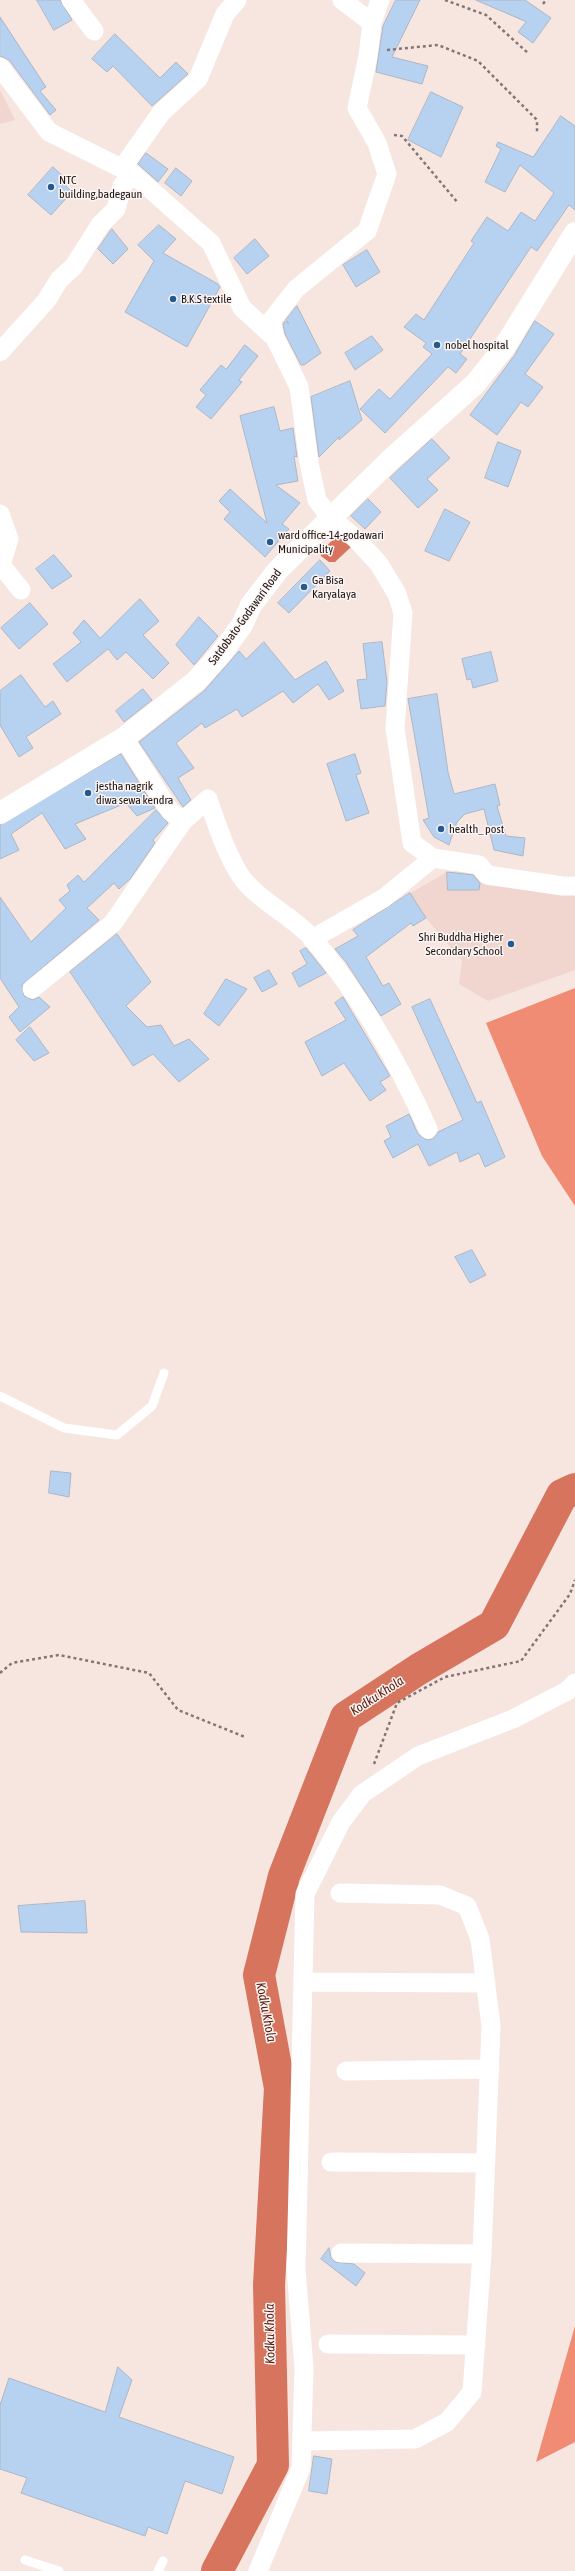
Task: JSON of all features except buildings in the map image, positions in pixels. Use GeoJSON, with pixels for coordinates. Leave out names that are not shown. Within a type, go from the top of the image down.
{"type":"FeatureCollection","features":[{"type":"Feature","properties":{"kind":"street"},"geometry":{"type":"LineString","coordinates":[[71,0],[94,31]]}},
{"type":"Feature","properties":{"kind":"street"},"geometry":{"type":"LineString","coordinates":[[237,0],[224,14],[198,79],[161,113],[123,167],[211,243],[242,308],[275,338]]}},
{"type":"Feature","properties":{"kind":"street"},"geometry":{"type":"LineString","coordinates":[[342,0],[372,23]]}},
{"type":"Feature","properties":{"kind":"street"},"geometry":{"type":"LineString","coordinates":[[380,0],[372,23],[368,56],[357,108],[377,143],[387,174],[368,231],[296,289],[271,321],[275,338],[299,388],[309,463],[317,500],[330,517],[357,540],[379,564],[397,594],[403,613],[395,728],[412,843],[433,858],[479,865],[487,875],[563,886],[575,886]]}},
{"type":"Feature","properties":{"kind":"street"},"geometry":{"type":"LineString","coordinates":[[0,67],[49,132],[129,173]]}},
{"type":"Feature","properties":{"kind":"street"},"geometry":{"type":"LineString","coordinates":[[0,352],[46,301],[59,280],[74,266],[100,225],[116,209],[122,186],[129,173]]}},
{"type":"Feature","properties":{"kind":"street","name":"Satdobato-Godawari Road"},"geometry":{"type":"LineString","coordinates":[[0,813],[124,738],[186,690],[220,656],[242,625],[252,605],[278,570],[330,517],[388,462],[475,384],[503,349],[575,233]]}},
{"type":"Feature","properties":{"kind":"street"},"geometry":{"type":"LineString","coordinates":[[0,514],[9,539],[1,565],[21,590]]}},
{"type":"Feature","properties":{"kind":"street"},"geometry":{"type":"LineString","coordinates":[[124,738],[170,811],[183,822]]}},
{"type":"Feature","properties":{"kind":"street"},"geometry":{"type":"LineString","coordinates":[[32,989],[113,922],[183,822],[208,799],[222,841],[248,885],[312,938],[333,964],[403,1073],[428,1129]]}},
{"type":"Feature","properties":{"kind":"street"},"geometry":{"type":"LineString","coordinates":[[312,938],[384,898],[433,858]]}},
{"type":"Feature","properties":{"kind":"street"},"geometry":{"type":"LineString","coordinates":[[258,2571],[301,2468],[304,2368],[296,2269],[305,1894],[340,1822],[362,1794],[418,1756],[513,1719],[567,1691],[575,1683]]}},
{"type":"Feature","properties":{"kind":"street"},"geometry":{"type":"LineString","coordinates":[[302,2441],[415,2438],[447,2422],[472,2392],[476,2345],[482,2254],[491,2026],[480,1939],[467,1906],[440,1895],[340,1893]]}},
{"type":"Feature","properties":{"kind":"street"},"geometry":{"type":"LineString","coordinates":[[303,1982],[486,1983]]}},
{"type":"Feature","properties":{"kind":"street"},"geometry":{"type":"LineString","coordinates":[[346,2071],[490,2069]]}},
{"type":"Feature","properties":{"kind":"street"},"geometry":{"type":"LineString","coordinates":[[331,2162],[486,2164]]}},
{"type":"Feature","properties":{"kind":"street"},"geometry":{"type":"LineString","coordinates":[[341,2253],[482,2254]]}},
{"type":"Feature","properties":{"kind":"street"},"geometry":{"type":"LineString","coordinates":[[328,2344],[476,2345]]}},
{"type":"Feature","properties":{"kind":"lane"},"geometry":{"type":"LineString","coordinates":[[0,1396],[64,1428],[117,1435],[152,1406],[164,1374]]}},
{"type":"Feature","properties":{"kind":"lane"},"geometry":{"type":"LineString","coordinates":[[25,2560],[59,2571]]}},
{"type":"Feature","properties":{"kind":"lane"},"geometry":{"type":"LineString","coordinates":[[158,2571],[163,2561]]}},
{"type":"Feature","properties":{"kind":"path"},"geometry":{"type":"LineString","coordinates":[[445,0],[486,15],[529,54]]}},
{"type":"Feature","properties":{"kind":"path"},"geometry":{"type":"LineString","coordinates":[[542,4],[546,0]]}},
{"type":"Feature","properties":{"kind":"path"},"geometry":{"type":"LineString","coordinates":[[368,56],[381,50],[438,45],[478,61],[538,120],[538,133]]}},
{"type":"Feature","properties":{"kind":"path"},"geometry":{"type":"LineString","coordinates":[[377,143],[388,134],[402,136],[458,203]]}},
{"type":"Feature","properties":{"kind":"path"},"geometry":{"type":"LineString","coordinates":[[373,1766],[397,1703],[445,1677],[521,1661],[570,1594],[575,1580]]}},
{"type":"Feature","properties":{"kind":"path"},"geometry":{"type":"LineString","coordinates":[[0,1673],[12,1663],[59,1655],[149,1673],[178,1710],[245,1736]]}},
{"type":"Feature","properties":{"kind":"shaded area"},"geometry":{"type":"Polygon","coordinates":[[[0,90],[15,120],[0,124],[0,90]]]}},
{"type":"Feature","properties":{"kind":"shaded area"},"geometry":{"type":"Polygon","coordinates":[[[338,535],[351,547],[335,562],[329,562],[321,556],[320,552],[338,535]]]}},
{"type":"Feature","properties":{"kind":"shaded area","name":"Shri Buddha Higher Secondary School"},"geometry":{"type":"Polygon","coordinates":[[[481,869],[575,877],[575,970],[488,1001],[459,984],[462,961],[426,918],[413,926],[397,901],[447,872],[481,869]]]}},
{"type":"Feature","properties":{"kind":"shaded area"},"geometry":{"type":"Polygon","coordinates":[[[575,988],[575,1206],[542,1156],[486,1023],[575,988]]]}},
{"type":"Feature","properties":{"kind":"shaded area"},"geometry":{"type":"Polygon","coordinates":[[[575,2326],[575,2442],[536,2462],[575,2326]]]}},
{"type":"Feature","properties":{"kind":"waterway","name":"Kodku Khola"},"geometry":{"type":"LineString","coordinates":[[217,2571],[273,2465],[269,2285],[280,2088],[259,1975],[284,1876],[346,1717],[419,1669],[494,1625],[562,1495],[575,1489]]}},
{"type":"Feature","properties":{"kind":"place","name":"NTC building,badegaun"},"geometry":{"type":"Point","coordinates":[51,187]}},
{"type":"Feature","properties":{"kind":"place","name":"B.K.S textile"},"geometry":{"type":"Point","coordinates":[173,299]}},
{"type":"Feature","properties":{"kind":"place","name":"nobel hospital"},"geometry":{"type":"Point","coordinates":[437,345]}},
{"type":"Feature","properties":{"kind":"place","name":"ward office-14-godawari Municipality"},"geometry":{"type":"Point","coordinates":[270,542]}},
{"type":"Feature","properties":{"kind":"place","name":"Ga Bisa Karyalaya"},"geometry":{"type":"Point","coordinates":[304,587]}},
{"type":"Feature","properties":{"kind":"place","name":"jestha nagrik diwa sewa kendra"},"geometry":{"type":"Point","coordinates":[88,793]}},
{"type":"Feature","properties":{"kind":"place","name":"health_ post"},"geometry":{"type":"Point","coordinates":[441,829]}},
{"type":"Feature","properties":{"kind":"place","name":"Shri Buddha Higher Secondary School"},"geometry":{"type":"Point","coordinates":[511,944]}}]}
